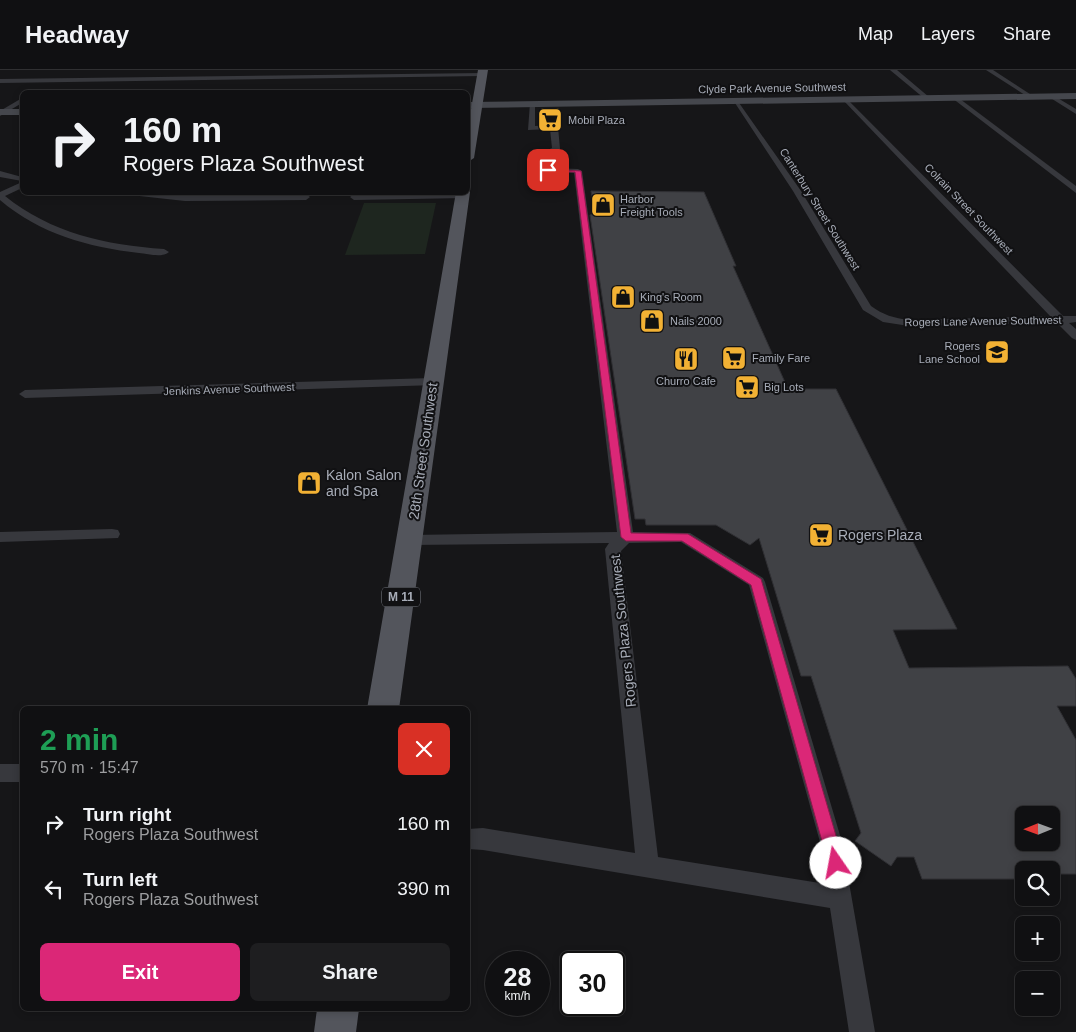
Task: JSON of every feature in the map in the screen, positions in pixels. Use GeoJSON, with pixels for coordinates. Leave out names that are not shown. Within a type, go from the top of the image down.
{"type":"FeatureCollection","features":[{"type":"Feature","properties":{"kind":"main road"},"geometry":{"type":"LineString","coordinates":[[470,130],[472,105],[482,72]]}},
{"type":"Feature","properties":{"kind":"main road","name":"Clyde Park Avenue Southwest"},"geometry":{"type":"LineString","coordinates":[[472,105],[1076,96]]}},
{"type":"Feature","properties":{"kind":"main road"},"geometry":{"type":"LineString","coordinates":[[1,113],[20,112]]}},
{"type":"Feature","properties":{"kind":"main road","name":"28th Street Southwest"},"geometry":{"type":"LineString","coordinates":[[383,706],[462,195]]}},
{"type":"Feature","properties":{"kind":"main road"},"geometry":{"type":"LineString","coordinates":[[335,1032],[338,1011]]}},
{"type":"Feature","properties":{"kind":"street"},"geometry":{"type":"LineString","coordinates":[[41,88],[71,70]]}},
{"type":"Feature","properties":{"kind":"street"},"geometry":{"type":"LineString","coordinates":[[894,70],[927,98]]}},
{"type":"Feature","properties":{"kind":"street"},"geometry":{"type":"LineString","coordinates":[[989,70],[1030,96]]}},
{"type":"Feature","properties":{"kind":"street"},"geometry":{"type":"LineString","coordinates":[[0,81],[482,72]]}},
{"type":"Feature","properties":{"kind":"street"},"geometry":{"type":"LineString","coordinates":[[1051,96],[1076,112]]}},
{"type":"Feature","properties":{"kind":"street"},"geometry":{"type":"LineString","coordinates":[[954,97],[1076,190]]}},
{"type":"Feature","properties":{"kind":"street","name":"Colrain Street Southwest"},"geometry":{"type":"LineString","coordinates":[[845,99],[1076,336]]}},
{"type":"Feature","properties":{"kind":"street"},"geometry":{"type":"LineString","coordinates":[[1,113],[20,101]]}},
{"type":"Feature","properties":{"kind":"street","name":"Canterbury Street Southwest"},"geometry":{"type":"LineString","coordinates":[[735,101],[797,190],[867,308],[878,317],[891,322]]}},
{"type":"Feature","properties":{"kind":"street","name":"Rogers Plaza Southwest"},"geometry":{"type":"LineString","coordinates":[[532,104],[532,128],[554,127],[556,149],[547,152],[548,170],[578,171],[626,537],[613,549],[648,866]]}},
{"type":"Feature","properties":{"kind":"street"},"geometry":{"type":"LineString","coordinates":[[0,174],[20,179]]}},
{"type":"Feature","properties":{"kind":"street"},"geometry":{"type":"LineString","coordinates":[[20,186],[0,195],[26,216],[65,233],[136,251],[164,252]]}},
{"type":"Feature","properties":{"kind":"street"},"geometry":{"type":"LineString","coordinates":[[146,195],[186,198],[306,197]]}},
{"type":"Feature","properties":{"kind":"street"},"geometry":{"type":"LineString","coordinates":[[354,197],[426,195]]}},
{"type":"Feature","properties":{"kind":"street","name":"Rogers Lane Avenue Southwest"},"geometry":{"type":"LineString","coordinates":[[891,322],[1076,319]]}},
{"type":"Feature","properties":{"kind":"street","name":"Jenkins Avenue Southwest"},"geometry":{"type":"LineString","coordinates":[[25,394],[432,382]]}},
{"type":"Feature","properties":{"kind":"street"},"geometry":{"type":"LineString","coordinates":[[0,537],[112,534]]}},
{"type":"Feature","properties":{"kind":"street"},"geometry":{"type":"LineString","coordinates":[[410,540],[684,537],[756,582],[831,842],[862,1032]]}},
{"type":"Feature","properties":{"kind":"street"},"geometry":{"type":"LineString","coordinates":[[0,773],[20,772]]}},
{"type":"Feature","properties":{"kind":"street"},"geometry":{"type":"LineString","coordinates":[[470,839],[483,839],[840,898]]}},
{"type":"Feature","properties":{"kind":"shaded area"},"geometry":{"type":"Polygon","coordinates":[[[364,203],[436,203],[425,254],[345,255],[364,203]]]}},
{"type":"Feature","properties":{"kind":"building","name":"Rogers Plaza"},"geometry":{"type":"Polygon","coordinates":[[[591,191],[704,192],[736,266],[733,266],[788,389],[836,389],[957,629],[893,630],[909,668],[1068,666],[1076,679],[1076,706],[1057,706],[1076,740],[1076,874],[1060,874],[1060,861],[1015,861],[1015,879],[922,879],[914,857],[897,857],[891,866],[855,841],[861,833],[811,676],[801,676],[759,538],[750,545],[716,525],[646,525],[645,519],[635,519],[590,215],[595,214],[591,191]]]}},
{"type":"Feature","properties":{"kind":"place","name":"Mobil Plaza"},"geometry":{"type":"Point","coordinates":[550,120]}},
{"type":"Feature","properties":{"kind":"place","name":"Harbor Freight Tools"},"geometry":{"type":"Point","coordinates":[603,205]}},
{"type":"Feature","properties":{"kind":"place","name":"King's Room"},"geometry":{"type":"Point","coordinates":[623,297]}},
{"type":"Feature","properties":{"kind":"place","name":"Nails 2000"},"geometry":{"type":"Point","coordinates":[652,321]}},
{"type":"Feature","properties":{"kind":"place","name":"Rogers Lane School"},"geometry":{"type":"Point","coordinates":[997,352]}},
{"type":"Feature","properties":{"kind":"place","name":"Family Fare"},"geometry":{"type":"Point","coordinates":[734,358]}},
{"type":"Feature","properties":{"kind":"place","name":"Churro Cafe"},"geometry":{"type":"Point","coordinates":[686,359]}},
{"type":"Feature","properties":{"kind":"place","name":"Big Lots"},"geometry":{"type":"Point","coordinates":[747,387]}},
{"type":"Feature","properties":{"kind":"place","name":"Kalon Salon and Spa"},"geometry":{"type":"Point","coordinates":[309,483]}},
{"type":"Feature","properties":{"kind":"place","name":"Rogers Plaza"},"geometry":{"type":"Point","coordinates":[821,535]}},
{"type":"Feature","properties":{"kind":"route"},"geometry":{"type":"LineString","coordinates":[[548,170],[578,171],[626,537],[684,537],[756,582],[836,863]]}}]}
